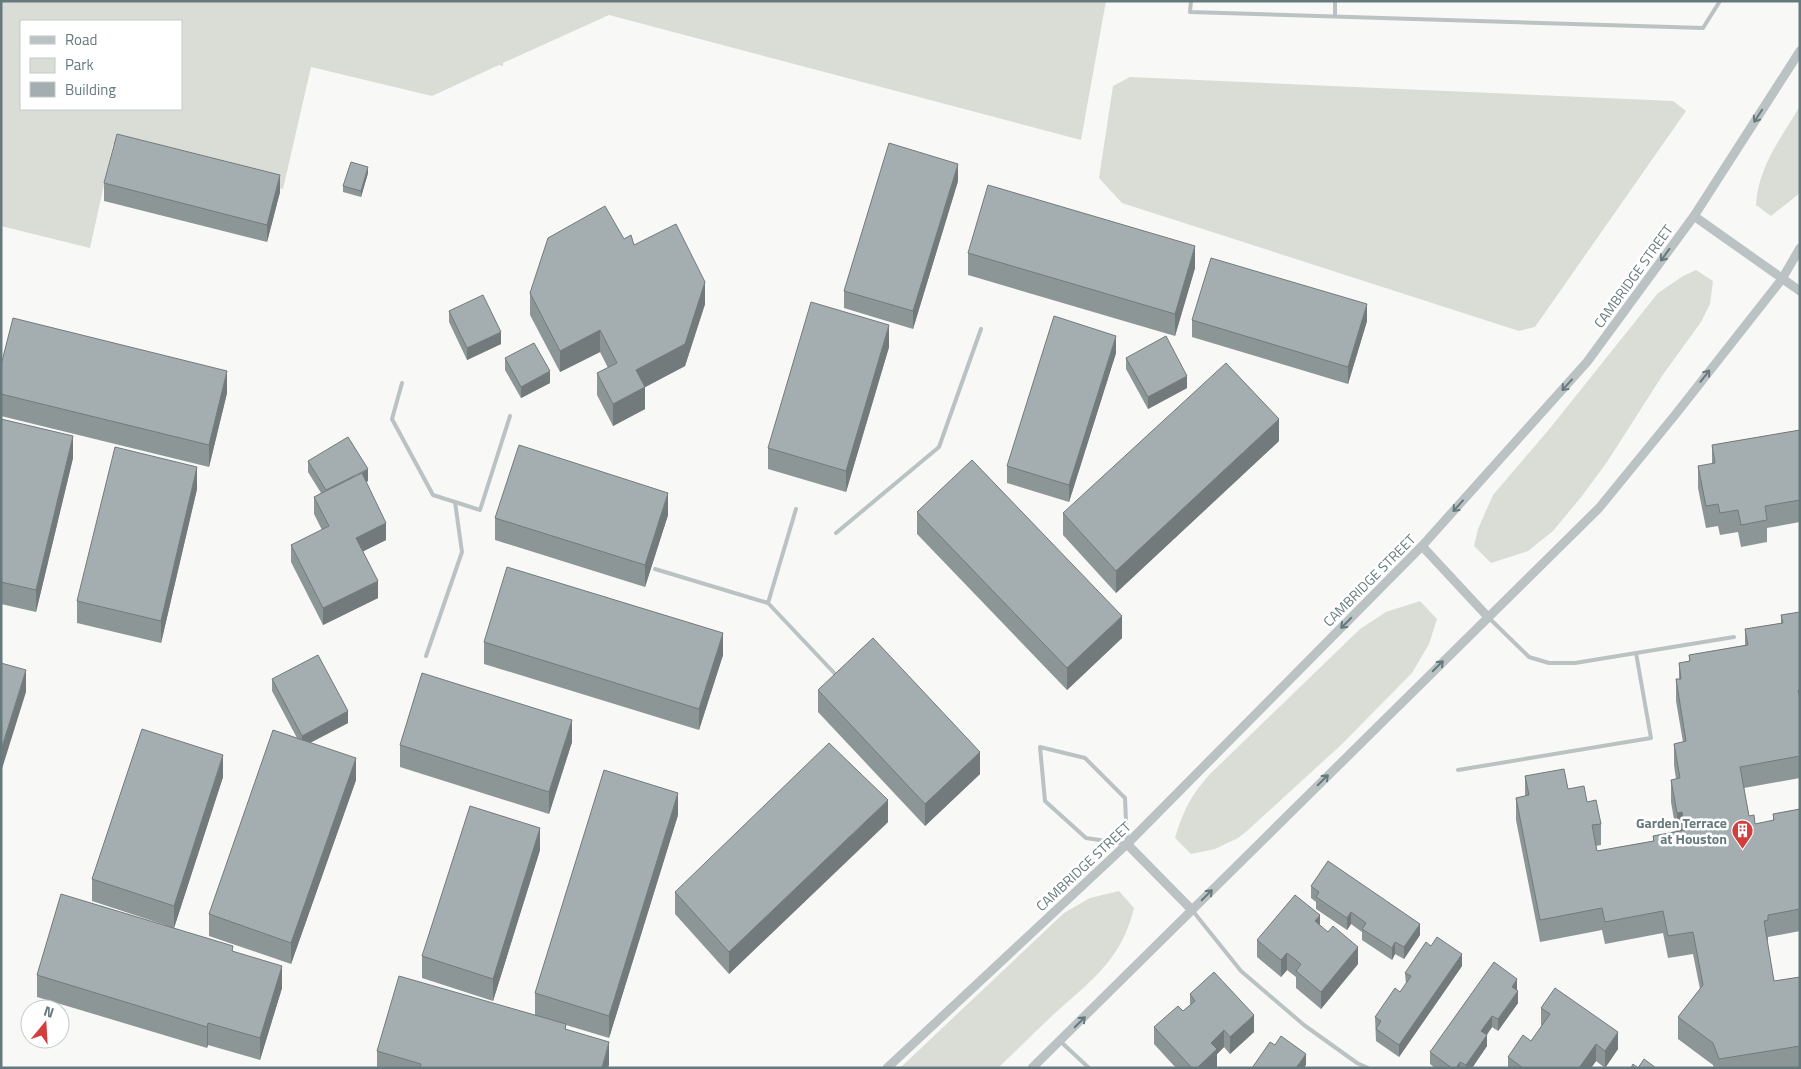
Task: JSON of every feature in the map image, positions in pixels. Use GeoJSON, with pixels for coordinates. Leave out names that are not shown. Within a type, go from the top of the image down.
{"type":"FeatureCollection","features":[{"type":"Feature","properties":{"kind":"street","name":"CAMBRIDGE STREET"},"geometry":{"type":"LineString","coordinates":[[887,1068],[1128,844],[1422,546],[1587,362],[1694,216],[1800,51]]}},
{"type":"Feature","properties":{"kind":"street"},"geometry":{"type":"LineString","coordinates":[[1694,216],[1800,291]]}},
{"type":"Feature","properties":{"kind":"street"},"geometry":{"type":"LineString","coordinates":[[1032,1068],[1598,508],[1782,279],[1800,248]]}},
{"type":"Feature","properties":{"kind":"street"},"geometry":{"type":"LineString","coordinates":[[1422,546],[1487,616]]}},
{"type":"Feature","properties":{"kind":"street"},"geometry":{"type":"LineString","coordinates":[[1128,844],[1192,910]]}},
{"type":"Feature","properties":{"kind":"lane"},"geometry":{"type":"LineString","coordinates":[[1191,1],[1190,12],[1703,28],[1720,1]]}},
{"type":"Feature","properties":{"kind":"lane"},"geometry":{"type":"LineString","coordinates":[[1334,16],[1335,1]]}},
{"type":"Feature","properties":{"kind":"lane"},"geometry":{"type":"LineString","coordinates":[[836,533],[939,447],[980,329]]}},
{"type":"Feature","properties":{"kind":"lane"},"geometry":{"type":"LineString","coordinates":[[402,383],[392,419],[433,495],[480,510],[510,416]]}},
{"type":"Feature","properties":{"kind":"lane"},"geometry":{"type":"LineString","coordinates":[[426,656],[462,552],[455,502]]}},
{"type":"Feature","properties":{"kind":"lane"},"geometry":{"type":"LineString","coordinates":[[768,603],[796,509]]}},
{"type":"Feature","properties":{"kind":"lane"},"geometry":{"type":"LineString","coordinates":[[655,569],[768,603],[843,682]]}},
{"type":"Feature","properties":{"kind":"lane"},"geometry":{"type":"LineString","coordinates":[[1487,616],[1529,657],[1549,663],[1575,663],[1734,637]]}},
{"type":"Feature","properties":{"kind":"lane"},"geometry":{"type":"LineString","coordinates":[[1458,770],[1651,738],[1636,653]]}},
{"type":"Feature","properties":{"kind":"lane"},"geometry":{"type":"LineString","coordinates":[[1040,748],[1085,758],[1125,798],[1128,844],[1086,838],[1045,801],[1040,748]]}},
{"type":"Feature","properties":{"kind":"lane"},"geometry":{"type":"LineString","coordinates":[[1192,910],[1241,971],[1304,1025],[1368,1068]]}},
{"type":"Feature","properties":{"kind":"lane"},"geometry":{"type":"LineString","coordinates":[[1060,1041],[1089,1068]]}},
{"type":"Feature","properties":{"kind":"green space"},"geometry":{"type":"Polygon","coordinates":[[[1,1],[1106,1],[1081,140],[609,15],[503,63],[503,66],[499,65],[432,96],[311,67],[283,189],[113,144],[90,248],[1,226],[1,1]]]}},
{"type":"Feature","properties":{"kind":"green space"},"geometry":{"type":"Polygon","coordinates":[[[1130,77],[1673,101],[1686,111],[1535,327],[1519,331],[1122,203],[1099,178],[1113,86],[1130,77]]]}},
{"type":"Feature","properties":{"kind":"green space"},"geometry":{"type":"Polygon","coordinates":[[[1800,106],[1800,193],[1771,216],[1756,205],[1761,178],[1778,141],[1800,106]]]}},
{"type":"Feature","properties":{"kind":"green space"},"geometry":{"type":"Polygon","coordinates":[[[1696,270],[1713,281],[1710,304],[1701,322],[1662,376],[1607,462],[1553,531],[1528,551],[1491,563],[1474,546],[1478,529],[1493,495],[1551,427],[1658,293],[1683,276],[1696,270]]]}},
{"type":"Feature","properties":{"kind":"green space"},"geometry":{"type":"Polygon","coordinates":[[[1420,601],[1437,619],[1429,644],[1412,673],[1341,745],[1248,830],[1238,838],[1215,849],[1191,854],[1175,838],[1188,804],[1210,774],[1360,629],[1386,612],[1420,601]]]}},
{"type":"Feature","properties":{"kind":"green space"},"geometry":{"type":"Polygon","coordinates":[[[1119,891],[1134,908],[1129,926],[1113,955],[1092,979],[998,1068],[900,1068],[1064,913],[1090,898],[1119,891]]]}},
{"type":"Feature","properties":{"kind":"building"},"geometry":{"type":"Polygon","coordinates":[[[117,134],[280,175],[267,225],[104,183],[117,134]]]}},
{"type":"Feature","properties":{"kind":"building"},"geometry":{"type":"Polygon","coordinates":[[[889,143],[958,164],[913,311],[844,291],[889,143]]]}},
{"type":"Feature","properties":{"kind":"building"},"geometry":{"type":"Polygon","coordinates":[[[351,162],[368,167],[361,191],[343,186],[351,162]]]}},
{"type":"Feature","properties":{"kind":"building"},"geometry":{"type":"Polygon","coordinates":[[[988,185],[1195,246],[1175,314],[968,253],[988,185]]]}},
{"type":"Feature","properties":{"kind":"building"},"geometry":{"type":"Polygon","coordinates":[[[605,206],[624,239],[631,235],[634,245],[676,224],[705,282],[685,344],[636,370],[645,387],[613,404],[597,373],[617,363],[600,330],[560,351],[530,293],[548,238],[605,206]]]}},
{"type":"Feature","properties":{"kind":"building"},"geometry":{"type":"Polygon","coordinates":[[[1211,258],[1367,304],[1348,367],[1192,320],[1211,258]]]}},
{"type":"Feature","properties":{"kind":"building"},"geometry":{"type":"Polygon","coordinates":[[[483,295],[501,332],[467,348],[449,311],[483,295]]]}},
{"type":"Feature","properties":{"kind":"building"},"geometry":{"type":"Polygon","coordinates":[[[811,302],[889,325],[846,471],[768,448],[811,302]]]}},
{"type":"Feature","properties":{"kind":"building"},"geometry":{"type":"Polygon","coordinates":[[[1054,316],[1116,336],[1069,485],[1007,466],[1054,316]]]}},
{"type":"Feature","properties":{"kind":"building"},"geometry":{"type":"Polygon","coordinates":[[[13,318],[227,371],[209,445],[1,394],[1,365],[13,318]]]}},
{"type":"Feature","properties":{"kind":"building"},"geometry":{"type":"Polygon","coordinates":[[[1166,336],[1187,376],[1148,397],[1126,358],[1166,336]]]}},
{"type":"Feature","properties":{"kind":"building"},"geometry":{"type":"Polygon","coordinates":[[[534,343],[550,371],[521,387],[505,358],[534,343]]]}},
{"type":"Feature","properties":{"kind":"building"},"geometry":{"type":"Polygon","coordinates":[[[1226,363],[1279,419],[1116,571],[1063,513],[1226,363]]]}},
{"type":"Feature","properties":{"kind":"building"},"geometry":{"type":"Polygon","coordinates":[[[1,419],[73,436],[36,590],[1,582],[1,419]]]}},
{"type":"Feature","properties":{"kind":"building"},"geometry":{"type":"Polygon","coordinates":[[[1800,430],[1800,500],[1765,506],[1767,520],[1741,525],[1738,510],[1720,513],[1718,504],[1706,506],[1698,466],[1715,463],[1712,445],[1800,430]]]}},
{"type":"Feature","properties":{"kind":"building"},"geometry":{"type":"Polygon","coordinates":[[[348,437],[368,469],[326,490],[308,461],[348,437]]]}},
{"type":"Feature","properties":{"kind":"building"},"geometry":{"type":"Polygon","coordinates":[[[519,445],[668,493],[645,565],[495,518],[519,445]]]}},
{"type":"Feature","properties":{"kind":"building"},"geometry":{"type":"Polygon","coordinates":[[[115,447],[197,467],[161,621],[77,601],[115,447]]]}},
{"type":"Feature","properties":{"kind":"building"},"geometry":{"type":"Polygon","coordinates":[[[972,460],[1122,616],[1067,668],[917,512],[972,460]]]}},
{"type":"Feature","properties":{"kind":"building"},"geometry":{"type":"Polygon","coordinates":[[[362,473],[386,523],[356,538],[378,581],[323,608],[291,545],[329,526],[314,497],[362,473]]]}},
{"type":"Feature","properties":{"kind":"building"},"geometry":{"type":"Polygon","coordinates":[[[507,567],[723,633],[699,709],[484,642],[507,567]]]}},
{"type":"Feature","properties":{"kind":"building","name":"Garden Terrace at Houston"},"geometry":{"type":"Polygon","coordinates":[[[1800,612],[1800,689],[1798,690],[1800,699],[1800,756],[1740,767],[1749,816],[1754,815],[1755,824],[1774,820],[1773,814],[1800,809],[1800,909],[1768,915],[1768,920],[1764,921],[1774,981],[1800,977],[1800,1046],[1719,1059],[1713,1043],[1678,1017],[1703,985],[1693,932],[1668,936],[1663,911],[1605,922],[1602,908],[1540,920],[1516,798],[1529,795],[1525,776],[1564,769],[1568,789],[1584,786],[1587,802],[1596,800],[1601,824],[1592,825],[1597,851],[1654,841],[1653,836],[1686,830],[1682,812],[1677,813],[1671,780],[1680,778],[1674,744],[1686,741],[1676,679],[1681,679],[1679,663],[1690,661],[1689,655],[1748,645],[1745,629],[1783,623],[1781,615],[1800,612]]]}},
{"type":"Feature","properties":{"kind":"building"},"geometry":{"type":"Polygon","coordinates":[[[873,638],[980,752],[925,804],[818,690],[873,638]]]}},
{"type":"Feature","properties":{"kind":"building"},"geometry":{"type":"Polygon","coordinates":[[[318,655],[348,711],[302,736],[272,679],[318,655]]]}},
{"type":"Feature","properties":{"kind":"building"},"geometry":{"type":"Polygon","coordinates":[[[1,663],[26,670],[1,750],[1,663]]]}},
{"type":"Feature","properties":{"kind":"building"},"geometry":{"type":"Polygon","coordinates":[[[422,673],[572,720],[549,792],[400,745],[422,673]]]}},
{"type":"Feature","properties":{"kind":"building"},"geometry":{"type":"Polygon","coordinates":[[[142,729],[223,755],[174,906],[92,879],[142,729]]]}},
{"type":"Feature","properties":{"kind":"building"},"geometry":{"type":"Polygon","coordinates":[[[273,730],[356,758],[291,943],[209,914],[273,730]]]}},
{"type":"Feature","properties":{"kind":"building"},"geometry":{"type":"Polygon","coordinates":[[[829,743],[888,800],[729,952],[675,892],[829,743]]]}},
{"type":"Feature","properties":{"kind":"building"},"geometry":{"type":"Polygon","coordinates":[[[604,770],[678,793],[609,1016],[535,993],[604,770]]]}},
{"type":"Feature","properties":{"kind":"building"},"geometry":{"type":"Polygon","coordinates":[[[470,806],[540,828],[493,979],[422,956],[470,806]]]}},
{"type":"Feature","properties":{"kind":"building"},"geometry":{"type":"Polygon","coordinates":[[[1328,861],[1420,924],[1404,947],[1395,942],[1392,948],[1362,929],[1366,923],[1351,912],[1347,918],[1316,897],[1319,892],[1311,886],[1328,861]]]}},
{"type":"Feature","properties":{"kind":"building"},"geometry":{"type":"Polygon","coordinates":[[[61,894],[233,946],[232,951],[282,966],[260,1038],[208,1023],[207,1027],[37,975],[61,894]]]}},
{"type":"Feature","properties":{"kind":"building"},"geometry":{"type":"Polygon","coordinates":[[[1295,895],[1320,915],[1315,921],[1328,932],[1333,926],[1358,947],[1321,992],[1296,971],[1301,964],[1287,953],[1281,960],[1257,940],[1295,895]]]}},
{"type":"Feature","properties":{"kind":"building"},"geometry":{"type":"Polygon","coordinates":[[[1437,937],[1462,954],[1399,1045],[1376,1029],[1381,1021],[1375,1017],[1395,988],[1400,992],[1411,976],[1405,973],[1426,942],[1431,946],[1437,937]]]}},
{"type":"Feature","properties":{"kind":"building"},"geometry":{"type":"Polygon","coordinates":[[[1494,962],[1517,979],[1512,987],[1518,991],[1498,1019],[1492,1016],[1481,1031],[1487,1035],[1466,1065],[1460,1062],[1456,1068],[1452,1068],[1430,1052],[1494,962]]]}},
{"type":"Feature","properties":{"kind":"building"},"geometry":{"type":"Polygon","coordinates":[[[1214,972],[1254,1015],[1230,1037],[1224,1030],[1211,1043],[1217,1049],[1197,1068],[1192,1068],[1154,1027],[1178,1006],[1183,1011],[1195,1001],[1190,994],[1214,972]]]}},
{"type":"Feature","properties":{"kind":"building"},"geometry":{"type":"Polygon","coordinates":[[[399,976],[566,1024],[565,1029],[609,1042],[602,1068],[420,1068],[421,1064],[377,1051],[399,976]]]}},
{"type":"Feature","properties":{"kind":"building"},"geometry":{"type":"Polygon","coordinates":[[[1555,988],[1618,1032],[1605,1051],[1596,1044],[1579,1068],[1523,1068],[1508,1057],[1523,1035],[1531,1041],[1550,1014],[1541,1008],[1555,988]]]}},
{"type":"Feature","properties":{"kind":"building"},"geometry":{"type":"Polygon","coordinates":[[[1281,1036],[1306,1054],[1296,1068],[1252,1068],[1270,1042],[1275,1045],[1281,1036]]]}},
{"type":"Feature","properties":{"kind":"building"},"geometry":{"type":"Polygon","coordinates":[[[1644,1059],[1656,1068],[1638,1068],[1644,1059]]]}},
{"type":"Feature","properties":{"kind":"place","name":"Garden Terrace at Houston"},"geometry":{"type":"Point","coordinates":[1743,849]}}]}
